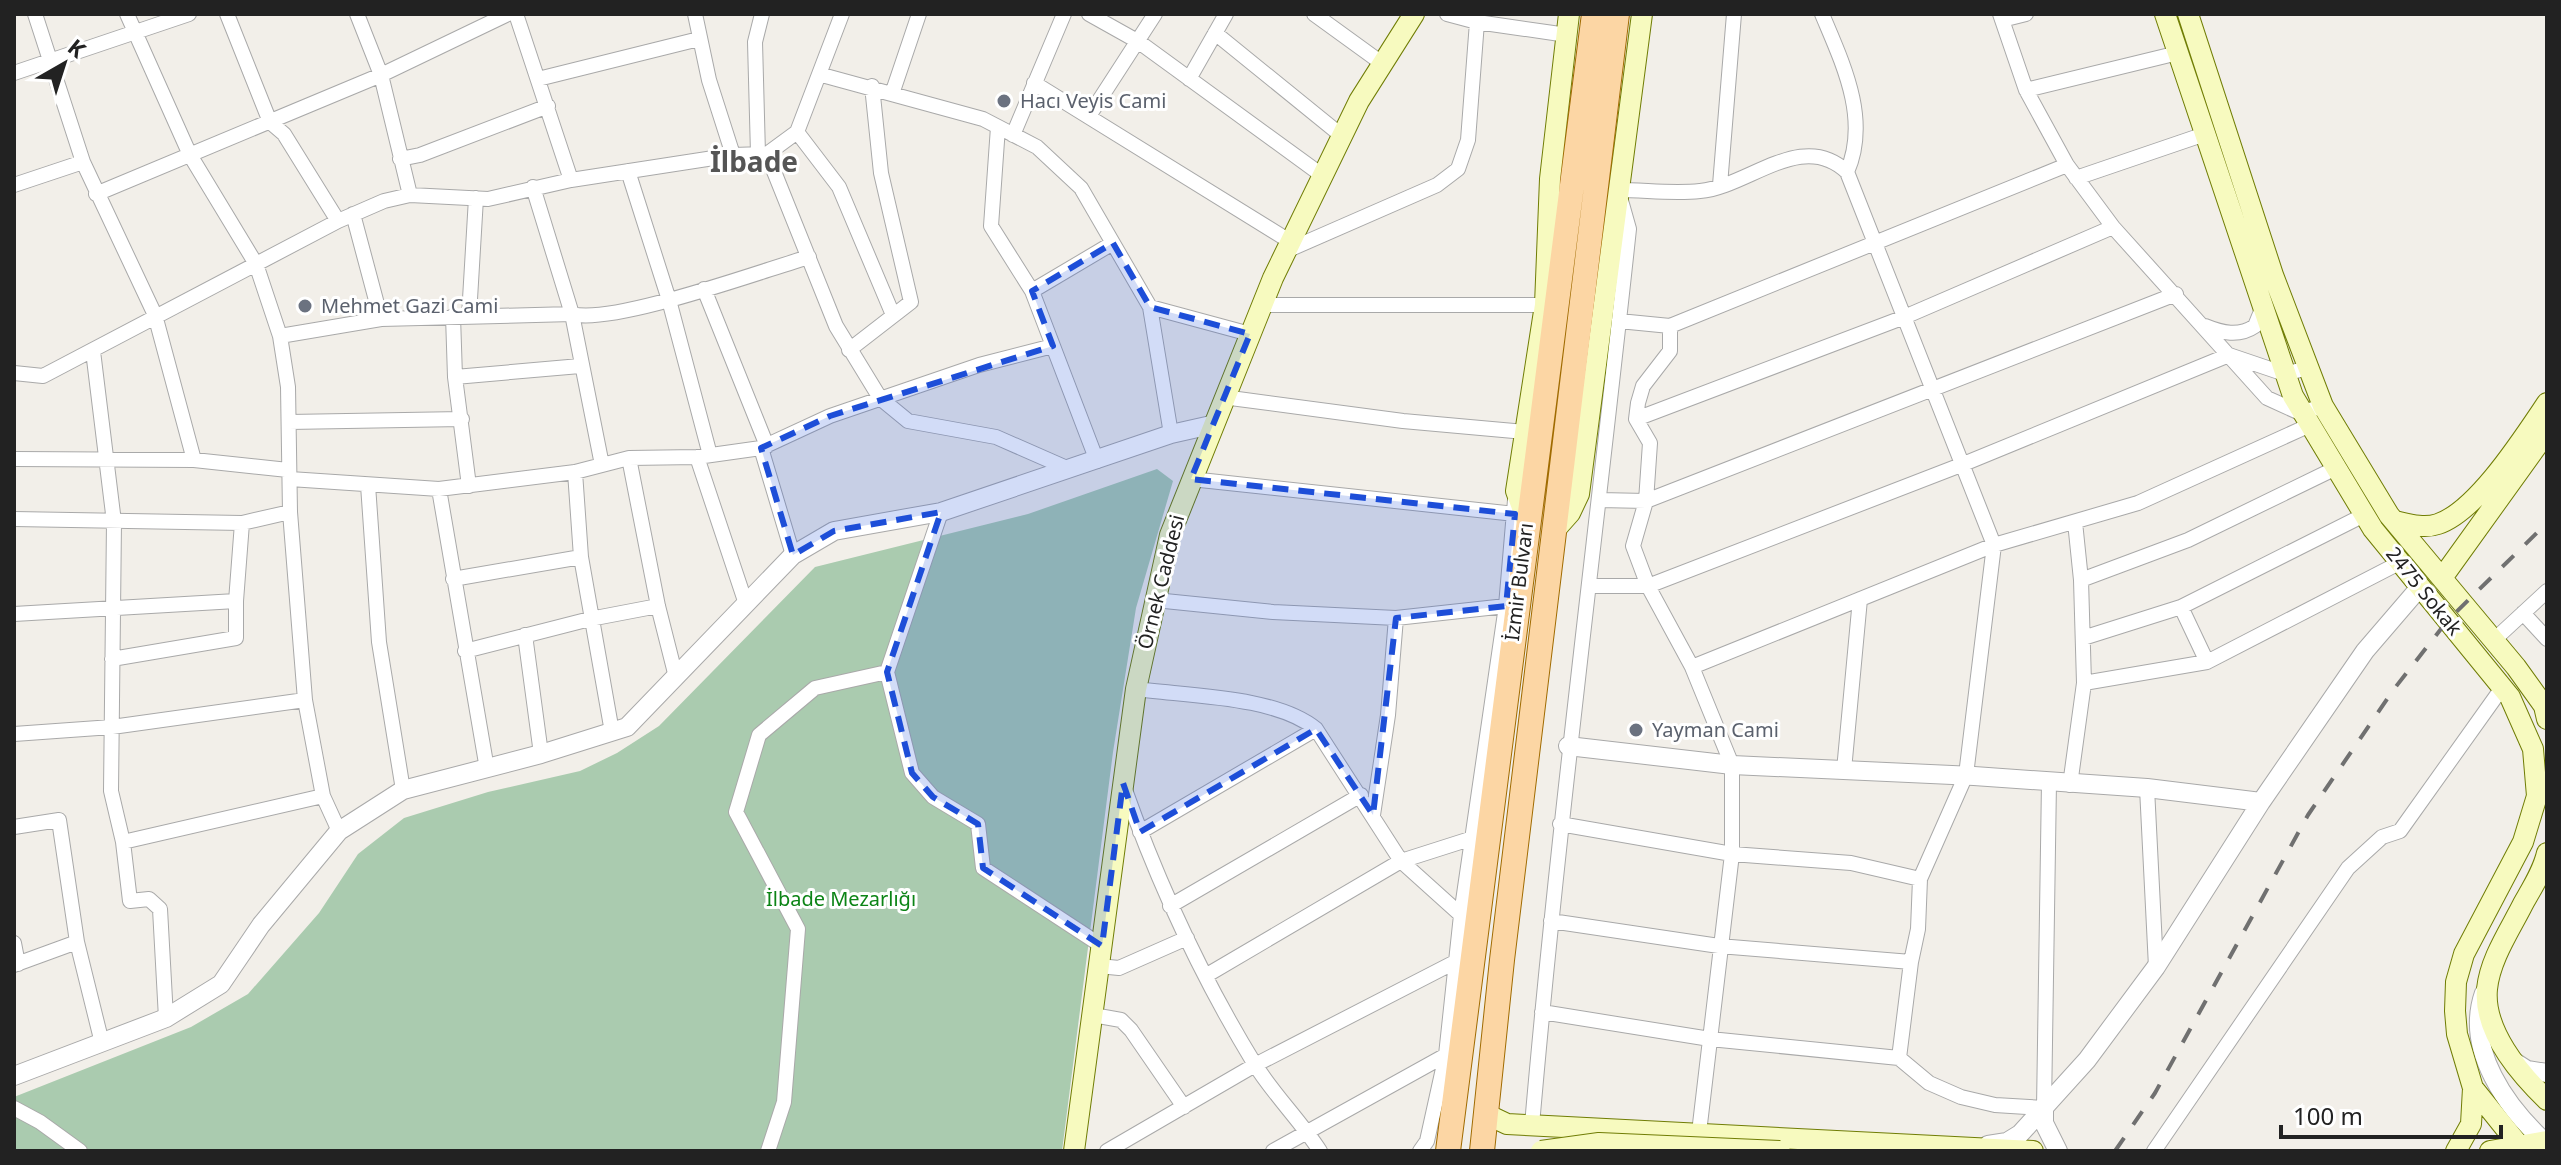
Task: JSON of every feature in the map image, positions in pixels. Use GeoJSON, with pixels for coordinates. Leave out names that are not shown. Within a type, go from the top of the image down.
{"type":"FeatureCollection","features":[{"type":"Feature","properties":{"kind":"main road","name":"Örnek Caddesi"},"geometry":{"type":"LineString","coordinates":[[1074,1151],[1136,689],[1170,535],[1211,425],[1288,247],[1342,136],[1414,14]]}},
{"type":"Feature","properties":{"kind":"main road","name":"İzmir Bulvarı"},"geometry":{"type":"LineString","coordinates":[[1448,1149],[1521,518],[1594,14]]}},
{"type":"Feature","properties":{"kind":"main road","name":"İzmir Bulvarı"},"geometry":{"type":"LineString","coordinates":[[1482,1151],[1617,14]]}},
{"type":"Feature","properties":{"kind":"main road"},"geometry":{"type":"LineString","coordinates":[[1554,531],[1570,513],[1579,494],[1642,14]]}},
{"type":"Feature","properties":{"kind":"main road","name":"2475 Sokak"},"geometry":{"type":"LineString","coordinates":[[2165,14],[2262,309],[2285,374],[2306,419],[2364,515],[2502,688],[2533,749],[2537,796],[2523,842],[2477,927],[2456,982],[2457,1034],[2473,1088],[2539,1142]]}},
{"type":"Feature","properties":{"kind":"main road","name":"2475 Sokak"},"geometry":{"type":"LineString","coordinates":[[2188,14],[2307,368],[2323,406],[2395,521],[2494,640],[2544,706],[2547,719]]}},
{"type":"Feature","properties":{"kind":"main road"},"geometry":{"type":"LineString","coordinates":[[1521,518],[1516,491],[1545,305],[1550,179],[1568,24]]}},
{"type":"Feature","properties":{"kind":"main road"},"geometry":{"type":"LineString","coordinates":[[2395,521],[2415,526],[2437,525],[2454,515],[2509,459],[2547,403]]}},
{"type":"Feature","properties":{"kind":"main road"},"geometry":{"type":"LineString","coordinates":[[2442,578],[2547,432]]}},
{"type":"Feature","properties":{"kind":"main road"},"geometry":{"type":"LineString","coordinates":[[2547,853],[2495,960],[2487,986],[2491,1019],[2513,1061],[2547,1100]]}},
{"type":"Feature","properties":{"kind":"main road"},"geometry":{"type":"LineString","coordinates":[[2456,1151],[2471,1124],[2473,1088]]}},
{"type":"Feature","properties":{"kind":"main road"},"geometry":{"type":"LineString","coordinates":[[1486,1114],[1500,1123],[1698,1141],[1983,1146],[2033,1151]]}},
{"type":"Feature","properties":{"kind":"main road"},"geometry":{"type":"LineString","coordinates":[[2490,1151],[2539,1142]]}},
{"type":"Feature","properties":{"kind":"main road"},"geometry":{"type":"LineString","coordinates":[[1541,1151],[1599,1143],[1780,1151]]}},
{"type":"Feature","properties":{"kind":"street"},"geometry":{"type":"LineString","coordinates":[[35,14],[83,162],[155,315],[194,460]]}},
{"type":"Feature","properties":{"kind":"street"},"geometry":{"type":"LineString","coordinates":[[127,14],[190,155],[256,264],[280,336],[289,422],[290,512],[305,700],[323,796],[339,831]]}},
{"type":"Feature","properties":{"kind":"street"},"geometry":{"type":"LineString","coordinates":[[14,73],[189,14]]}},
{"type":"Feature","properties":{"kind":"street"},"geometry":{"type":"LineString","coordinates":[[227,14],[270,122],[284,134],[338,221]]}},
{"type":"Feature","properties":{"kind":"street"},"geometry":{"type":"LineString","coordinates":[[357,14],[381,75],[410,195]]}},
{"type":"Feature","properties":{"kind":"street"},"geometry":{"type":"LineString","coordinates":[[96,194],[381,75],[508,14]]}},
{"type":"Feature","properties":{"kind":"street"},"geometry":{"type":"LineString","coordinates":[[516,14],[571,180]]}},
{"type":"Feature","properties":{"kind":"street"},"geometry":{"type":"LineString","coordinates":[[695,14],[699,39],[733,155]]}},
{"type":"Feature","properties":{"kind":"street"},"geometry":{"type":"LineString","coordinates":[[762,14],[755,42],[763,154],[849,350],[880,398],[908,421],[996,437],[1069,469]]}},
{"type":"Feature","properties":{"kind":"street"},"geometry":{"type":"LineString","coordinates":[[14,373],[43,376],[338,221],[410,195],[488,199],[571,180],[733,155],[763,154],[797,132],[822,75],[842,14]]}},
{"type":"Feature","properties":{"kind":"street"},"geometry":{"type":"LineString","coordinates":[[893,91],[919,14]]}},
{"type":"Feature","properties":{"kind":"street"},"geometry":{"type":"LineString","coordinates":[[1013,135],[1064,14]]}},
{"type":"Feature","properties":{"kind":"street"},"geometry":{"type":"LineString","coordinates":[[1089,14],[1139,42],[1323,176]]}},
{"type":"Feature","properties":{"kind":"street"},"geometry":{"type":"LineString","coordinates":[[1089,116],[1155,14]]}},
{"type":"Feature","properties":{"kind":"street"},"geometry":{"type":"LineString","coordinates":[[1189,79],[1226,14]]}},
{"type":"Feature","properties":{"kind":"street"},"geometry":{"type":"LineString","coordinates":[[1447,14],[1477,22],[1568,24]]}},
{"type":"Feature","properties":{"kind":"street"},"geometry":{"type":"LineString","coordinates":[[1720,185],[1734,14]]}},
{"type":"Feature","properties":{"kind":"street"},"geometry":{"type":"LineString","coordinates":[[1822,14],[1857,111],[1855,153],[1847,172]]}},
{"type":"Feature","properties":{"kind":"street"},"geometry":{"type":"LineString","coordinates":[[2026,14],[2001,17],[2026,90],[2067,165],[2113,227],[2267,398],[2306,419]]}},
{"type":"Feature","properties":{"kind":"street"},"geometry":{"type":"LineString","coordinates":[[1320,16],[1383,64]]}},
{"type":"Feature","properties":{"kind":"street"},"geometry":{"type":"LineString","coordinates":[[1034,83],[1288,247],[1437,185],[1458,169],[1468,140],[1477,22]]}},
{"type":"Feature","properties":{"kind":"street"},"geometry":{"type":"LineString","coordinates":[[1215,33],[1342,136]]}},
{"type":"Feature","properties":{"kind":"street"},"geometry":{"type":"LineString","coordinates":[[538,79],[699,39]]}},
{"type":"Feature","properties":{"kind":"street"},"geometry":{"type":"LineString","coordinates":[[2026,90],[2178,53]]}},
{"type":"Feature","properties":{"kind":"street"},"geometry":{"type":"LineString","coordinates":[[822,75],[893,91],[998,127],[1037,147],[1081,188],[1150,307],[1171,434]]}},
{"type":"Feature","properties":{"kind":"street"},"geometry":{"type":"LineString","coordinates":[[849,350],[911,302],[881,173],[872,86]]}},
{"type":"Feature","properties":{"kind":"street"},"geometry":{"type":"LineString","coordinates":[[400,159],[420,155],[548,106]]}},
{"type":"Feature","properties":{"kind":"street"},"geometry":{"type":"LineString","coordinates":[[998,127],[991,226],[1032,291],[1097,461]]}},
{"type":"Feature","properties":{"kind":"street"},"geometry":{"type":"LineString","coordinates":[[797,132],[839,187],[893,315]]}},
{"type":"Feature","properties":{"kind":"street"},"geometry":{"type":"LineString","coordinates":[[2076,178],[2205,134]]}},
{"type":"Feature","properties":{"kind":"street"},"geometry":{"type":"LineString","coordinates":[[1532,1125],[1568,746],[1600,500],[1629,229],[1618,190],[1703,191],[1799,156],[1820,156],[1836,162],[1847,172],[1872,242],[1994,545],[1966,775],[1920,879],[1918,929],[1899,1058]]}},
{"type":"Feature","properties":{"kind":"street"},"geometry":{"type":"LineString","coordinates":[[14,185],[83,162]]}},
{"type":"Feature","properties":{"kind":"street"},"geometry":{"type":"LineString","coordinates":[[1619,321],[1670,326],[2067,165]]}},
{"type":"Feature","properties":{"kind":"street"},"geometry":{"type":"LineString","coordinates":[[628,171],[669,300],[704,456],[746,604]]}},
{"type":"Feature","properties":{"kind":"street"},"geometry":{"type":"LineString","coordinates":[[533,187],[572,314],[602,465]]}},
{"type":"Feature","properties":{"kind":"street"},"geometry":{"type":"LineString","coordinates":[[469,316],[476,198]]}},
{"type":"Feature","properties":{"kind":"street"},"geometry":{"type":"LineString","coordinates":[[353,214],[381,319]]}},
{"type":"Feature","properties":{"kind":"street"},"geometry":{"type":"LineString","coordinates":[[1636,419],[1902,318],[2113,227]]}},
{"type":"Feature","properties":{"kind":"street"},"geometry":{"type":"LineString","coordinates":[[1032,291],[1113,243]]}},
{"type":"Feature","properties":{"kind":"street"},"geometry":{"type":"LineString","coordinates":[[280,336],[381,319],[572,314],[586,318],[669,300],[809,257]]}},
{"type":"Feature","properties":{"kind":"street"},"geometry":{"type":"LineString","coordinates":[[704,289],[764,447],[793,555]]}},
{"type":"Feature","properties":{"kind":"street"},"geometry":{"type":"LineString","coordinates":[[1600,500],[1646,501],[2176,294]]}},
{"type":"Feature","properties":{"kind":"street"},"geometry":{"type":"LineString","coordinates":[[1262,305],[1545,305]]}},
{"type":"Feature","properties":{"kind":"street"},"geometry":{"type":"LineString","coordinates":[[1150,307],[1250,334]]}},
{"type":"Feature","properties":{"kind":"street"},"geometry":{"type":"LineString","coordinates":[[2203,325],[2221,332],[2243,332],[2255,326],[2262,309]]}},
{"type":"Feature","properties":{"kind":"street"},"geometry":{"type":"LineString","coordinates":[[453,316],[455,377],[469,486]]}},
{"type":"Feature","properties":{"kind":"street"},"geometry":{"type":"LineString","coordinates":[[1670,326],[1670,351],[1643,386],[1636,419],[1650,443],[1646,501],[1633,546],[1648,586],[1692,667],[1732,765],[1732,854],[1698,1141]]}},
{"type":"Feature","properties":{"kind":"street"},"geometry":{"type":"LineString","coordinates":[[14,459],[194,460],[368,485],[439,489],[469,486],[575,472],[629,458],[704,456],[764,447],[830,416],[880,398],[979,365],[1053,346]]}},
{"type":"Feature","properties":{"kind":"street"},"geometry":{"type":"LineString","coordinates":[[93,351],[114,522],[111,791],[123,842],[130,901],[149,899],[160,909],[166,1018]]}},
{"type":"Feature","properties":{"kind":"street"},"geometry":{"type":"LineString","coordinates":[[1589,586],[1648,586],[1961,465],[2229,355],[2285,374],[2307,368]]}},
{"type":"Feature","properties":{"kind":"street"},"geometry":{"type":"LineString","coordinates":[[455,377],[580,366]]}},
{"type":"Feature","properties":{"kind":"street"},"geometry":{"type":"LineString","coordinates":[[1223,397],[1403,421],[1525,432]]}},
{"type":"Feature","properties":{"kind":"street"},"geometry":{"type":"LineString","coordinates":[[1692,667],[1994,545],[2138,503],[2306,419],[2323,406]]}},
{"type":"Feature","properties":{"kind":"street"},"geometry":{"type":"LineString","coordinates":[[289,422],[462,419]]}},
{"type":"Feature","properties":{"kind":"street"},"geometry":{"type":"LineString","coordinates":[[14,1076],[166,1018],[221,984],[261,925],[339,831],[403,790],[541,754],[627,727],[793,555],[834,531],[941,512],[1171,434],[1211,425]]}},
{"type":"Feature","properties":{"kind":"street"},"geometry":{"type":"LineString","coordinates":[[629,458],[658,606],[676,677]]}},
{"type":"Feature","properties":{"kind":"street"},"geometry":{"type":"LineString","coordinates":[[2081,580],[2188,540],[2336,468]]}},
{"type":"Feature","properties":{"kind":"street"},"geometry":{"type":"LineString","coordinates":[[575,472],[581,557],[612,732]]}},
{"type":"Feature","properties":{"kind":"street"},"geometry":{"type":"LineString","coordinates":[[1191,479],[1521,518],[1461,915],[1446,1055],[1427,1141],[1420,1151]]}},
{"type":"Feature","properties":{"kind":"street"},"geometry":{"type":"LineString","coordinates":[[368,485],[379,642],[403,790]]}},
{"type":"Feature","properties":{"kind":"street"},"geometry":{"type":"LineString","coordinates":[[439,489],[487,769]]}},
{"type":"Feature","properties":{"kind":"street"},"geometry":{"type":"LineString","coordinates":[[14,519],[242,523],[290,512]]}},
{"type":"Feature","properties":{"kind":"street"},"geometry":{"type":"LineString","coordinates":[[941,512],[887,672],[912,773],[933,797],[978,824],[983,868],[1119,968],[1187,938]]}},
{"type":"Feature","properties":{"kind":"street"},"geometry":{"type":"LineString","coordinates":[[2083,638],[2181,607],[2364,515]]}},
{"type":"Feature","properties":{"kind":"street"},"geometry":{"type":"LineString","coordinates":[[2070,785],[2084,683],[2081,580],[2075,522]]}},
{"type":"Feature","properties":{"kind":"street"},"geometry":{"type":"LineString","coordinates":[[112,659],[236,638],[242,523]]}},
{"type":"Feature","properties":{"kind":"street"},"geometry":{"type":"LineString","coordinates":[[453,579],[581,557]]}},
{"type":"Feature","properties":{"kind":"street"},"geometry":{"type":"LineString","coordinates":[[2084,683],[2207,662],[2401,562]]}},
{"type":"Feature","properties":{"kind":"street"},"geometry":{"type":"LineString","coordinates":[[1983,1146],[2016,1137],[2087,1060],[2156,967],[2261,802],[2365,651],[2420,587]]}},
{"type":"Feature","properties":{"kind":"street"},"geometry":{"type":"LineString","coordinates":[[2494,640],[2547,591]]}},
{"type":"Feature","properties":{"kind":"street"},"geometry":{"type":"LineString","coordinates":[[1844,770],[1860,599]]}},
{"type":"Feature","properties":{"kind":"street"},"geometry":{"type":"LineString","coordinates":[[1155,600],[1273,612],[1396,618],[1506,606]]}},
{"type":"Feature","properties":{"kind":"street"},"geometry":{"type":"LineString","coordinates":[[14,614],[236,601]]}},
{"type":"Feature","properties":{"kind":"street"},"geometry":{"type":"LineString","coordinates":[[465,651],[590,619],[658,606]]}},
{"type":"Feature","properties":{"kind":"street"},"geometry":{"type":"LineString","coordinates":[[2181,607],[2207,662]]}},
{"type":"Feature","properties":{"kind":"street"},"geometry":{"type":"LineString","coordinates":[[2523,613],[2547,639]]}},
{"type":"Feature","properties":{"kind":"street"},"geometry":{"type":"LineString","coordinates":[[1373,815],[1388,715],[1396,618]]}},
{"type":"Feature","properties":{"kind":"street"},"geometry":{"type":"LineString","coordinates":[[525,635],[541,754]]}},
{"type":"Feature","properties":{"kind":"street"},"geometry":{"type":"LineString","coordinates":[[768,1151],[784,1102],[798,929],[736,812],[759,735],[815,688],[887,672]]}},
{"type":"Feature","properties":{"kind":"street"},"geometry":{"type":"LineString","coordinates":[[2154,1151],[2348,868],[2382,837],[2400,831],[2502,688]]}},
{"type":"Feature","properties":{"kind":"street"},"geometry":{"type":"LineString","coordinates":[[1136,689],[1282,709],[1302,717],[1316,729],[1401,861],[1461,915]]}},
{"type":"Feature","properties":{"kind":"street"},"geometry":{"type":"LineString","coordinates":[[14,734],[112,727],[305,700]]}},
{"type":"Feature","properties":{"kind":"street"},"geometry":{"type":"LineString","coordinates":[[1140,832],[1316,729]]}},
{"type":"Feature","properties":{"kind":"street"},"geometry":{"type":"LineString","coordinates":[[1568,746],[1732,765],[1966,775],[2070,785],[2147,788],[2261,802]]}},
{"type":"Feature","properties":{"kind":"street"},"geometry":{"type":"LineString","coordinates":[[2049,782],[2044,1123],[2058,1151]]}},
{"type":"Feature","properties":{"kind":"street"},"geometry":{"type":"LineString","coordinates":[[1123,783],[1170,906],[1187,938],[1255,1065],[1320,1151]]}},
{"type":"Feature","properties":{"kind":"street"},"geometry":{"type":"LineString","coordinates":[[2147,788],[2156,967]]}},
{"type":"Feature","properties":{"kind":"street"},"geometry":{"type":"LineString","coordinates":[[1170,906],[1361,795]]}},
{"type":"Feature","properties":{"kind":"street"},"geometry":{"type":"LineString","coordinates":[[123,842],[323,796]]}},
{"type":"Feature","properties":{"kind":"street"},"geometry":{"type":"LineString","coordinates":[[14,827],[59,820],[77,942],[102,1043]]}},
{"type":"Feature","properties":{"kind":"street"},"geometry":{"type":"LineString","coordinates":[[1560,824],[1732,854],[1851,863],[1920,879]]}},
{"type":"Feature","properties":{"kind":"street"},"geometry":{"type":"LineString","coordinates":[[1207,975],[1401,861],[1473,838]]}},
{"type":"Feature","properties":{"kind":"street"},"geometry":{"type":"LineString","coordinates":[[1551,921],[1719,946],[1911,962]]}},
{"type":"Feature","properties":{"kind":"street"},"geometry":{"type":"LineString","coordinates":[[14,943],[16,964],[77,942]]}},
{"type":"Feature","properties":{"kind":"street"},"geometry":{"type":"LineString","coordinates":[[1107,1151],[1255,1065],[1455,962]]}},
{"type":"Feature","properties":{"kind":"street"},"geometry":{"type":"LineString","coordinates":[[2487,986],[2479,1014],[2482,1051],[2511,1107],[2539,1142]]}},
{"type":"Feature","properties":{"kind":"street"},"geometry":{"type":"LineString","coordinates":[[1542,1012],[1710,1039],[1899,1058],[1929,1083],[1961,1097],[1995,1105],[2044,1108]]}},
{"type":"Feature","properties":{"kind":"street"},"geometry":{"type":"LineString","coordinates":[[1093,1015],[1121,1020],[1131,1030],[1184,1107]]}},
{"type":"Feature","properties":{"kind":"street"},"geometry":{"type":"LineString","coordinates":[[1273,1151],[1309,1134],[1446,1055]]}},
{"type":"Feature","properties":{"kind":"street"},"geometry":{"type":"LineString","coordinates":[[2513,1061],[2527,1070],[2547,1073]]}},
{"type":"Feature","properties":{"kind":"street"},"geometry":{"type":"LineString","coordinates":[[14,1108],[40,1122],[80,1151]]}},
{"type":"Feature","properties":{"kind":"highlighted area"},"geometry":{"type":"Polygon","coordinates":[[[1113,243],[1150,307],[1250,334],[1191,479],[1515,514],[1506,606],[1396,618],[1373,815],[1316,729],[1140,832],[1123,783],[1102,946],[983,868],[978,824],[933,797],[912,773],[887,672],[941,512],[834,531],[793,555],[761,448],[830,416],[1053,346],[1032,291],[1113,243]]]}},
{"type":"Feature","properties":{"kind":"green space","name":"İlbade Mezarlığı"},"geometry":{"type":"Polygon","coordinates":[[[1157,469],[1173,481],[1136,608],[1113,752],[1062,1151],[14,1151],[14,1097],[191,1027],[248,994],[319,913],[358,854],[404,818],[488,792],[580,771],[617,753],[659,726],[815,567],[1028,514],[1157,469]]]}},
{"type":"Feature","properties":{"kind":"railway"},"geometry":{"type":"LineString","coordinates":[[2115,1151],[2155,1093],[2308,815],[2394,689],[2448,620],[2547,523]]}},
{"type":"Feature","properties":{"kind":"place","name":"Hacı Veyis Cami"},"geometry":{"type":"Point","coordinates":[1004,101]}},
{"type":"Feature","properties":{"kind":"place","name":"Mehmet Gazi Cami"},"geometry":{"type":"Point","coordinates":[305,306]}},
{"type":"Feature","properties":{"kind":"place","name":"Yayman Cami"},"geometry":{"type":"Point","coordinates":[1636,730]}},
{"type":"Feature","properties":{"kind":"district","name":"İlbade"},"geometry":{"type":"Point","coordinates":[754,162]}}]}
